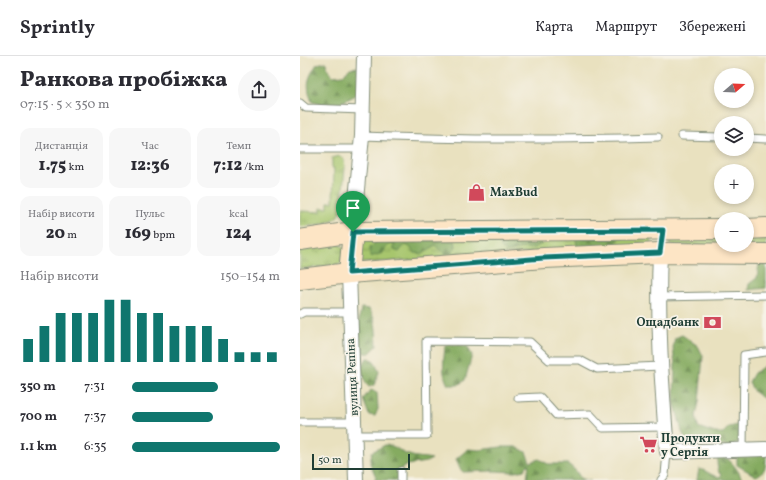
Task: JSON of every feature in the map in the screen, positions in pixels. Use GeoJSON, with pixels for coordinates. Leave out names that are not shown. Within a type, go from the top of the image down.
{"type":"FeatureCollection","features":[{"type":"Feature","properties":{"kind":"main road"},"geometry":{"type":"LineString","coordinates":[[754,229],[766,228]]}},
{"type":"Feature","properties":{"kind":"main road"},"geometry":{"type":"LineString","coordinates":[[300,240],[353,232],[714,229]]}},
{"type":"Feature","properties":{"kind":"main road"},"geometry":{"type":"LineString","coordinates":[[660,253],[663,230]]}},
{"type":"Feature","properties":{"kind":"main road"},"geometry":{"type":"LineString","coordinates":[[349,273],[353,232]]}},
{"type":"Feature","properties":{"kind":"main road"},"geometry":{"type":"LineString","coordinates":[[300,279],[349,273],[544,258],[660,253],[766,254]]}},
{"type":"Feature","properties":{"kind":"street"},"geometry":{"type":"LineString","coordinates":[[353,232],[361,143],[364,56]]}},
{"type":"Feature","properties":{"kind":"street"},"geometry":{"type":"LineString","coordinates":[[660,253],[658,297],[660,366],[667,452],[766,449]]}},
{"type":"Feature","properties":{"kind":"street","name":"вулиця Рєпіна"},"geometry":{"type":"LineString","coordinates":[[349,273],[349,312],[356,480]]}},
{"type":"Feature","properties":{"kind":"lane"},"geometry":{"type":"LineString","coordinates":[[300,103],[306,108],[363,110]]}},
{"type":"Feature","properties":{"kind":"lane"},"geometry":{"type":"LineString","coordinates":[[682,136],[714,137]]}},
{"type":"Feature","properties":{"kind":"lane"},"geometry":{"type":"LineString","coordinates":[[300,149],[423,138],[569,139],[658,137]]}},
{"type":"Feature","properties":{"kind":"lane"},"geometry":{"type":"LineString","coordinates":[[754,138],[766,138]]}},
{"type":"Feature","properties":{"kind":"lane"},"geometry":{"type":"LineString","coordinates":[[658,297],[766,295]]}},
{"type":"Feature","properties":{"kind":"lane"},"geometry":{"type":"LineString","coordinates":[[300,314],[304,312],[349,312]]}},
{"type":"Feature","properties":{"kind":"lane"},"geometry":{"type":"LineString","coordinates":[[300,422],[427,435],[426,341],[530,342],[549,360],[580,360],[597,369],[660,366]]}},
{"type":"Feature","properties":{"kind":"lane"},"geometry":{"type":"LineString","coordinates":[[743,450],[744,355],[766,352]]}},
{"type":"Feature","properties":{"kind":"lane"},"geometry":{"type":"LineString","coordinates":[[518,398],[540,398],[556,415],[590,414],[603,428],[665,427]]}},
{"type":"Feature","properties":{"kind":"lane"},"geometry":{"type":"LineString","coordinates":[[661,480],[665,475],[667,452]]}},
{"type":"Feature","properties":{"kind":"lane"},"geometry":{"type":"LineString","coordinates":[[401,471],[401,480]]}},
{"type":"Feature","properties":{"kind":"green space"},"geometry":{"type":"Polygon","coordinates":[[[326,62],[328,70],[333,76],[343,75],[350,68],[368,66],[356,95],[335,106],[312,102],[309,91],[308,82],[314,69],[317,64],[326,62]]]}},
{"type":"Feature","properties":{"kind":"green space"},"geometry":{"type":"Polygon","coordinates":[[[340,156],[344,160],[345,167],[341,212],[333,220],[328,222],[300,227],[300,211],[321,212],[321,208],[328,208],[328,202],[333,202],[334,168],[332,168],[332,158],[340,156]]]}},
{"type":"Feature","properties":{"kind":"green space"},"geometry":{"type":"Polygon","coordinates":[[[714,234],[714,246],[669,245],[671,240],[678,237],[714,234]]]}},
{"type":"Feature","properties":{"kind":"green space"},"geometry":{"type":"Polygon","coordinates":[[[754,234],[766,234],[766,248],[754,248],[754,234]]]}},
{"type":"Feature","properties":{"kind":"green space"},"geometry":{"type":"Polygon","coordinates":[[[649,237],[652,241],[651,246],[362,263],[358,259],[361,238],[649,237]]]}},
{"type":"Feature","properties":{"kind":"green space"},"geometry":{"type":"Polygon","coordinates":[[[576,238],[619,239],[612,248],[580,252],[577,246],[576,238]]]}},
{"type":"Feature","properties":{"kind":"green space"},"geometry":{"type":"Polygon","coordinates":[[[550,239],[534,248],[520,248],[514,251],[506,252],[501,248],[498,240],[550,239]]]}},
{"type":"Feature","properties":{"kind":"green space"},"geometry":{"type":"Polygon","coordinates":[[[455,240],[456,247],[451,253],[444,254],[435,245],[423,254],[415,253],[409,246],[404,245],[399,252],[394,250],[394,243],[387,246],[383,253],[370,257],[370,248],[377,241],[455,240]]]}},
{"type":"Feature","properties":{"kind":"green space"},"geometry":{"type":"Polygon","coordinates":[[[333,243],[344,248],[341,263],[336,265],[300,269],[300,247],[333,243]]]}},
{"type":"Feature","properties":{"kind":"green space"},"geometry":{"type":"Polygon","coordinates":[[[759,264],[766,264],[766,288],[748,290],[749,284],[757,278],[759,264]]]}},
{"type":"Feature","properties":{"kind":"green space"},"geometry":{"type":"Polygon","coordinates":[[[361,308],[369,309],[375,322],[377,346],[370,353],[364,353],[360,342],[359,325],[361,308]]]}},
{"type":"Feature","properties":{"kind":"green space"},"geometry":{"type":"Polygon","coordinates":[[[682,335],[698,346],[703,356],[699,402],[696,416],[698,427],[715,433],[723,433],[729,427],[738,425],[741,435],[738,442],[730,446],[698,445],[687,441],[682,432],[674,401],[675,365],[673,348],[675,338],[682,335]]]}},
{"type":"Feature","properties":{"kind":"green space"},"geometry":{"type":"Polygon","coordinates":[[[449,344],[467,346],[472,355],[465,380],[458,385],[448,385],[444,375],[445,346],[449,344]]]}},
{"type":"Feature","properties":{"kind":"green space"},"geometry":{"type":"Polygon","coordinates":[[[367,358],[374,361],[379,372],[374,385],[369,387],[366,384],[361,368],[367,358]]]}},
{"type":"Feature","properties":{"kind":"green space"},"geometry":{"type":"Polygon","coordinates":[[[766,363],[766,400],[754,392],[749,382],[754,373],[766,363]]]}},
{"type":"Feature","properties":{"kind":"green space"},"geometry":{"type":"Polygon","coordinates":[[[371,390],[377,393],[378,409],[375,416],[369,415],[363,399],[371,390]]]}},
{"type":"Feature","properties":{"kind":"green space"},"geometry":{"type":"Polygon","coordinates":[[[385,445],[396,448],[405,454],[432,459],[426,462],[407,465],[399,470],[398,480],[374,480],[376,477],[370,463],[372,452],[385,445]]]}},
{"type":"Feature","properties":{"kind":"green space"},"geometry":{"type":"Polygon","coordinates":[[[501,447],[516,447],[526,452],[530,462],[539,459],[548,464],[568,464],[576,471],[581,479],[591,480],[527,480],[529,463],[524,470],[515,472],[463,472],[460,469],[456,459],[468,449],[479,450],[501,447]]]}},
{"type":"Feature","properties":{"kind":"green space"},"geometry":{"type":"Polygon","coordinates":[[[766,453],[765,468],[762,473],[756,476],[737,465],[737,455],[766,453]]]}},
{"type":"Feature","properties":{"kind":"green space"},"geometry":{"type":"Polygon","coordinates":[[[725,456],[733,464],[742,480],[697,480],[699,469],[714,476],[720,477],[722,474],[719,473],[717,463],[718,458],[725,456]]]}},
{"type":"Feature","properties":{"kind":"place","name":"MaxBud"},"geometry":{"type":"Point","coordinates":[477,192]}},
{"type":"Feature","properties":{"kind":"place","name":"Ощадбанк"},"geometry":{"type":"Point","coordinates":[712,322]}},
{"type":"Feature","properties":{"kind":"place","name":"Продукти у Сергія"},"geometry":{"type":"Point","coordinates":[648,445]}},
{"type":"Feature","properties":{"kind":"route"},"geometry":{"type":"LineString","coordinates":[[663,230],[660,253],[544,258],[349,273],[353,232],[663,230]]}}]}
